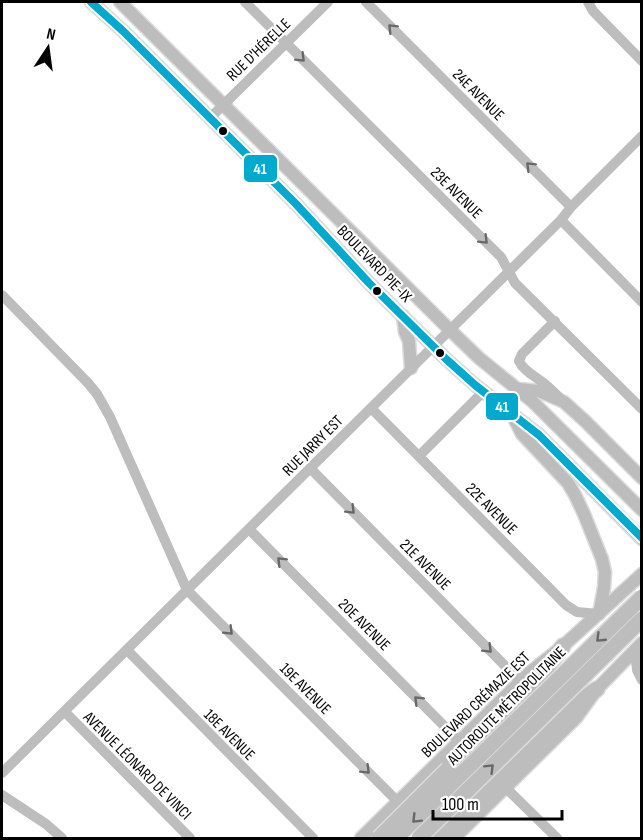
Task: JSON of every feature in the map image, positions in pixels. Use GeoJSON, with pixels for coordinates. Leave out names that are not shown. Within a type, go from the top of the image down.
{"type":"FeatureCollection","features":[{"type":"Feature","properties":{"kind":"highway","name":"AUTOROUTE MÉTROPOLITAINE"},"geometry":{"type":"LineString","coordinates":[[396,838],[642,597]]}},
{"type":"Feature","properties":{"kind":"highway","name":"AUTOROUTE MÉTROPOLITAINE"},"geometry":{"type":"LineString","coordinates":[[419,838],[642,619]]}},
{"type":"Feature","properties":{"kind":"highway"},"geometry":{"type":"LineString","coordinates":[[379,838],[538,680],[563,646]]}},
{"type":"Feature","properties":{"kind":"highway"},"geometry":{"type":"LineString","coordinates":[[436,838],[567,710],[597,689]]}},
{"type":"Feature","properties":{"kind":"main road","name":"BOULEVARD PIE-IX"},"geometry":{"type":"LineString","coordinates":[[91,2],[210,117],[296,204],[369,283],[433,346],[483,392],[539,435],[642,539]]}},
{"type":"Feature","properties":{"kind":"main road","name":"BOULEVARD PIE-IX"},"geometry":{"type":"LineString","coordinates":[[120,2],[478,358],[532,400],[642,510]]}},
{"type":"Feature","properties":{"kind":"main road"},"geometry":{"type":"LineString","coordinates":[[403,316],[409,341],[411,368]]}},
{"type":"Feature","properties":{"kind":"main road"},"geometry":{"type":"LineString","coordinates":[[519,389],[539,391],[564,402],[642,478]]}},
{"type":"Feature","properties":{"kind":"main road"},"geometry":{"type":"LineString","coordinates":[[513,415],[522,434],[568,483],[576,495],[600,552],[605,572],[599,614]]}},
{"type":"Feature","properties":{"kind":"main road","name":"BOULEVARD CRÉMAZIE EST"},"geometry":{"type":"LineString","coordinates":[[361,838],[400,805],[459,741],[520,681],[563,646],[642,574]]}},
{"type":"Feature","properties":{"kind":"main road"},"geometry":{"type":"LineString","coordinates":[[454,838],[576,718],[597,689],[639,647]]}},
{"type":"Feature","properties":{"kind":"street","name":"23E AVENUE"},"geometry":{"type":"LineString","coordinates":[[245,2],[501,257],[515,284],[642,408]]}},
{"type":"Feature","properties":{"kind":"street","name":"RUE D'HÉRELLE"},"geometry":{"type":"LineString","coordinates":[[210,117],[328,2]]}},
{"type":"Feature","properties":{"kind":"street","name":"24E AVENUE"},"geometry":{"type":"LineString","coordinates":[[366,2],[572,207]]}},
{"type":"Feature","properties":{"kind":"street"},"geometry":{"type":"LineString","coordinates":[[583,2],[591,6],[642,61]]}},
{"type":"Feature","properties":{"kind":"street","name":"RUE JARRY EST"},"geometry":{"type":"LineString","coordinates":[[2,774],[561,220],[642,136]]}},
{"type":"Feature","properties":{"kind":"street"},"geometry":{"type":"LineString","coordinates":[[561,220],[642,302]]}},
{"type":"Feature","properties":{"kind":"street"},"geometry":{"type":"LineString","coordinates":[[2,295],[78,371],[101,399],[188,590]]}},
{"type":"Feature","properties":{"kind":"street"},"geometry":{"type":"LineString","coordinates":[[555,321],[522,354],[519,361],[525,369],[548,386],[564,402]]}},
{"type":"Feature","properties":{"kind":"street"},"geometry":{"type":"LineString","coordinates":[[418,456],[483,392]]}},
{"type":"Feature","properties":{"kind":"street","name":"22E AVENUE"},"geometry":{"type":"LineString","coordinates":[[371,408],[566,605],[578,612],[599,614]]}},
{"type":"Feature","properties":{"kind":"street","name":"21E AVENUE"},"geometry":{"type":"LineString","coordinates":[[310,468],[520,681]]}},
{"type":"Feature","properties":{"kind":"street","name":"20E AVENUE"},"geometry":{"type":"LineString","coordinates":[[249,529],[459,741]]}},
{"type":"Feature","properties":{"kind":"street","name":"19E AVENUE"},"geometry":{"type":"LineString","coordinates":[[188,590],[400,805]]}},
{"type":"Feature","properties":{"kind":"street"},"geometry":{"type":"LineString","coordinates":[[639,647],[637,670],[642,680]]}},
{"type":"Feature","properties":{"kind":"street","name":"18E AVENUE"},"geometry":{"type":"LineString","coordinates":[[127,650],[313,838]]}},
{"type":"Feature","properties":{"kind":"street","name":"AVENUE LÉONARD DE VINCI"},"geometry":{"type":"LineString","coordinates":[[64,712],[190,838]]}},
{"type":"Feature","properties":{"kind":"street"},"geometry":{"type":"LineString","coordinates":[[506,788],[556,838]]}},
{"type":"Feature","properties":{"kind":"street"},"geometry":{"type":"LineString","coordinates":[[2,795],[46,824],[62,838]]}},
{"type":"Feature","properties":{"kind":"transit line","name":"41"},"geometry":{"type":"LineString","coordinates":[[91,2],[123,31],[296,204],[369,283],[446,359],[539,435],[642,538]]}}]}
